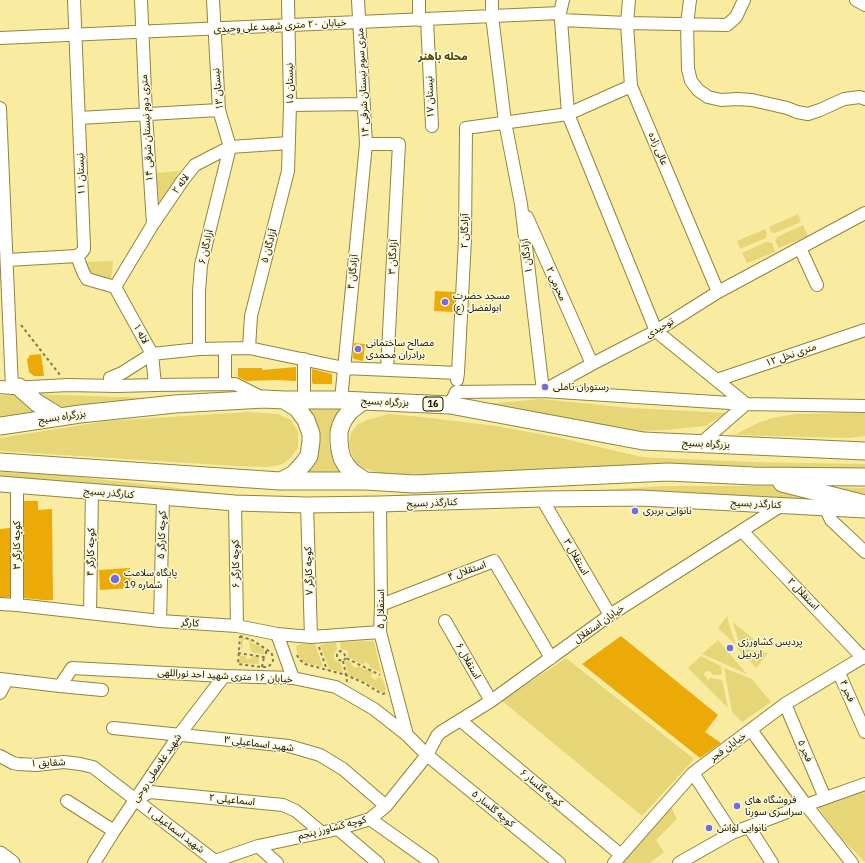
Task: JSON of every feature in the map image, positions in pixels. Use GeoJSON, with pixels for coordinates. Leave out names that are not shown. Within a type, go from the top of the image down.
{"type":"FeatureCollection","features":[{"type":"Feature","properties":{"kind":"highway"},"geometry":{"type":"LineString","coordinates":[[10,387],[60,417]]}},
{"type":"Feature","properties":{"kind":"highway","name":"بزرگراه بسیج"},"geometry":{"type":"LineString","coordinates":[[0,426],[80,414],[175,404],[264,398],[284,400],[363,401],[453,398],[643,441],[860,451]]}},
{"type":"Feature","properties":{"kind":"highway"},"geometry":{"type":"LineString","coordinates":[[280,481],[294,474],[304,463],[309,456],[311,441],[311,434],[306,420],[297,408],[284,400]]}},
{"type":"Feature","properties":{"kind":"highway"},"geometry":{"type":"LineString","coordinates":[[363,401],[350,411],[344,419],[339,432],[339,441],[342,458],[346,465],[352,472],[365,481]]}},
{"type":"Feature","properties":{"kind":"highway"},"geometry":{"type":"LineString","coordinates":[[0,462],[280,481],[365,481],[415,484],[668,472],[754,476],[865,477]]}},
{"type":"Feature","properties":{"kind":"highway"},"geometry":{"type":"LineString","coordinates":[[754,476],[865,504]]}},
{"type":"Feature","properties":{"kind":"main road","name":"کنارگذر بسیج"},"geometry":{"type":"LineString","coordinates":[[0,484],[17,484],[235,503],[307,505],[640,498],[865,510]]}},
{"type":"Feature","properties":{"kind":"main road"},"geometry":{"type":"LineString","coordinates":[[0,854],[12,863]]}},
{"type":"Feature","properties":{"kind":"street","name":"نیستان ۱۱"},"geometry":{"type":"LineString","coordinates":[[74,0],[84,246],[82,252],[77,256]]}},
{"type":"Feature","properties":{"kind":"street","name":"۱۴ متری دوم نیستان شرقی"},"geometry":{"type":"LineString","coordinates":[[141,0],[153,224]]}},
{"type":"Feature","properties":{"kind":"street","name":"نیستان ۱۳"},"geometry":{"type":"LineString","coordinates":[[213,0],[219,110],[230,147]]}},
{"type":"Feature","properties":{"kind":"street","name":"نیستان ۱۵"},"geometry":{"type":"LineString","coordinates":[[288,0],[290,105],[289,143]]}},
{"type":"Feature","properties":{"kind":"street","name":"۱۴ متری سوم نیستان شرقی"},"geometry":{"type":"LineString","coordinates":[[358,0],[366,144]]}},
{"type":"Feature","properties":{"kind":"street","name":"نیستان ۱۷"},"geometry":{"type":"LineString","coordinates":[[419,0],[423,20],[432,126]]}},
{"type":"Feature","properties":{"kind":"street","name":"آزادگان ۱"},"geometry":{"type":"LineString","coordinates":[[492,0],[492,16],[505,122],[521,204],[543,391]]}},
{"type":"Feature","properties":{"kind":"street"},"geometry":{"type":"LineString","coordinates":[[563,0],[561,17],[568,114],[656,331],[746,404]]}},
{"type":"Feature","properties":{"kind":"street","name":"عالی زاده"},"geometry":{"type":"LineString","coordinates":[[629,0],[627,23],[630,86],[718,292]]}},
{"type":"Feature","properties":{"kind":"street"},"geometry":{"type":"LineString","coordinates":[[690,0],[687,24],[688,69],[691,81],[698,90],[708,97],[721,100],[752,100],[808,114],[844,99],[860,97],[865,99]]}},
{"type":"Feature","properties":{"kind":"street","name":"خیابان ۲۰ متری شهید علی وحیدی"},"geometry":{"type":"LineString","coordinates":[[0,38],[492,16],[561,17],[627,23],[727,25],[736,17],[744,0]]}},
{"type":"Feature","properties":{"kind":"street"},"geometry":{"type":"LineString","coordinates":[[856,0],[865,5]]}},
{"type":"Feature","properties":{"kind":"street"},"geometry":{"type":"LineString","coordinates":[[505,122],[568,114],[630,86]]}},
{"type":"Feature","properties":{"kind":"street"},"geometry":{"type":"LineString","coordinates":[[290,105],[364,104]]}},
{"type":"Feature","properties":{"kind":"street"},"geometry":{"type":"LineString","coordinates":[[0,108],[2,207],[9,310],[10,387],[68,385],[110,386],[235,384],[264,398]]}},
{"type":"Feature","properties":{"kind":"street"},"geometry":{"type":"LineString","coordinates":[[79,118],[219,110]]}},
{"type":"Feature","properties":{"kind":"street","name":"آزادگان ۲"},"geometry":{"type":"LineString","coordinates":[[458,374],[465,239],[466,128],[505,122]]}},
{"type":"Feature","properties":{"kind":"street","name":"لاله ۲"},"geometry":{"type":"LineString","coordinates":[[115,287],[153,224],[195,165],[230,147],[289,143]]}},
{"type":"Feature","properties":{"kind":"street","name":"آزادگان ۵"},"geometry":{"type":"LineString","coordinates":[[249,348],[251,316],[288,171],[289,143]]}},
{"type":"Feature","properties":{"kind":"street","name":"آزادگان ۳"},"geometry":{"type":"LineString","coordinates":[[366,144],[399,144],[387,370]]}},
{"type":"Feature","properties":{"kind":"street","name":"آزادگان ۴"},"geometry":{"type":"LineString","coordinates":[[340,400],[366,144]]}},
{"type":"Feature","properties":{"kind":"street","name":"آزادگان ۶"},"geometry":{"type":"LineString","coordinates":[[199,349],[199,292],[201,265],[230,147]]}},
{"type":"Feature","properties":{"kind":"street"},"geometry":{"type":"LineString","coordinates":[[210,157],[220,160],[224,164],[225,169]]}},
{"type":"Feature","properties":{"kind":"street","name":"محرمی ۲"},"geometry":{"type":"LineString","coordinates":[[521,204],[592,364]]}},
{"type":"Feature","properties":{"kind":"street","name":"توحیدی"},"geometry":{"type":"LineString","coordinates":[[453,398],[543,391],[656,331],[718,292],[865,213]]}},
{"type":"Feature","properties":{"kind":"street"},"geometry":{"type":"LineString","coordinates":[[800,248],[817,285]]}},
{"type":"Feature","properties":{"kind":"street"},"geometry":{"type":"LineString","coordinates":[[6,260],[77,256],[87,279],[115,287]]}},
{"type":"Feature","properties":{"kind":"street"},"geometry":{"type":"LineString","coordinates":[[529,271],[534,261],[540,260],[548,265]]}},
{"type":"Feature","properties":{"kind":"street","name":"لاله ۱"},"geometry":{"type":"LineString","coordinates":[[115,287],[152,354],[155,385]]}},
{"type":"Feature","properties":{"kind":"street","name":"۱۲ متری نخل"},"geometry":{"type":"LineString","coordinates":[[717,380],[865,330]]}},
{"type":"Feature","properties":{"kind":"street"},"geometry":{"type":"LineString","coordinates":[[225,384],[226,348]]}},
{"type":"Feature","properties":{"kind":"street"},"geometry":{"type":"LineString","coordinates":[[110,386],[110,378],[122,373],[152,354],[199,349],[249,348],[344,368],[458,374],[453,398]]}},
{"type":"Feature","properties":{"kind":"street"},"geometry":{"type":"LineString","coordinates":[[304,359],[304,400]]}},
{"type":"Feature","properties":{"kind":"street"},"geometry":{"type":"LineString","coordinates":[[543,391],[746,404],[865,406]]}},
{"type":"Feature","properties":{"kind":"street"},"geometry":{"type":"LineString","coordinates":[[700,444],[746,404]]}},
{"type":"Feature","properties":{"kind":"street","name":"کوچه کارگر ۳"},"geometry":{"type":"LineString","coordinates":[[17,484],[17,605]]}},
{"type":"Feature","properties":{"kind":"street","name":"کوچه کارگر ۴"},"geometry":{"type":"LineString","coordinates":[[90,613],[92,491]]}},
{"type":"Feature","properties":{"kind":"street","name":"کوچه کارگر ۵"},"geometry":{"type":"LineString","coordinates":[[160,620],[163,497]]}},
{"type":"Feature","properties":{"kind":"street","name":"استقلال ۳"},"geometry":{"type":"LineString","coordinates":[[542,499],[610,615]]}},
{"type":"Feature","properties":{"kind":"street","name":"کوچه کارگر ۶"},"geometry":{"type":"LineString","coordinates":[[235,503],[237,626]]}},
{"type":"Feature","properties":{"kind":"street","name":"استقلال ۵"},"geometry":{"type":"LineString","coordinates":[[380,504],[380,632],[407,735]]}},
{"type":"Feature","properties":{"kind":"street","name":"کوچه کارگر ۷"},"geometry":{"type":"LineString","coordinates":[[307,505],[314,639]]}},
{"type":"Feature","properties":{"kind":"street","name":"خیابان استقلال"},"geometry":{"type":"LineString","coordinates":[[427,755],[437,736],[441,732],[490,701],[610,615],[782,505]]}},
{"type":"Feature","properties":{"kind":"street"},"geometry":{"type":"LineString","coordinates":[[825,508],[831,520],[865,552]]}},
{"type":"Feature","properties":{"kind":"street","name":"استقلال ۲"},"geometry":{"type":"LineString","coordinates":[[742,531],[864,657]]}},
{"type":"Feature","properties":{"kind":"street","name":"استقلال ۴"},"geometry":{"type":"LineString","coordinates":[[381,605],[494,561],[551,658]]}},
{"type":"Feature","properties":{"kind":"street","name":"کارگر"},"geometry":{"type":"LineString","coordinates":[[0,604],[237,626],[277,634],[314,639],[380,632]]}},
{"type":"Feature","properties":{"kind":"street","name":"استقلال ۶"},"geometry":{"type":"LineString","coordinates":[[445,621],[490,701]]}},
{"type":"Feature","properties":{"kind":"street"},"geometry":{"type":"LineString","coordinates":[[277,634],[293,678]]}},
{"type":"Feature","properties":{"kind":"street","name":"خیابان فجر"},"geometry":{"type":"LineString","coordinates":[[618,859],[693,773],[784,704],[864,657]]}},
{"type":"Feature","properties":{"kind":"street","name":"خیابان ۱۶ متری شهید احد نوراللهی"},"geometry":{"type":"LineString","coordinates":[[60,686],[72,668],[293,678],[336,687],[374,709],[407,735],[427,755]]}},
{"type":"Feature","properties":{"kind":"street","name":"فجر ۴"},"geometry":{"type":"LineString","coordinates":[[839,672],[865,732]]}},
{"type":"Feature","properties":{"kind":"street","name":"شهید غلامعلی روحی"},"geometry":{"type":"LineString","coordinates":[[94,863],[178,735],[224,676]]}},
{"type":"Feature","properties":{"kind":"street"},"geometry":{"type":"LineString","coordinates":[[0,693],[4,679],[102,690]]}},
{"type":"Feature","properties":{"kind":"street","name":"فجر ۵"},"geometry":{"type":"LineString","coordinates":[[784,704],[825,798]]}},
{"type":"Feature","properties":{"kind":"street","name":"کوچه گلسار ۶"},"geometry":{"type":"LineString","coordinates":[[460,720],[618,859]]}},
{"type":"Feature","properties":{"kind":"street","name":"شهید اسماعیلی ۳"},"geometry":{"type":"LineString","coordinates":[[113,728],[289,746],[320,755],[343,769],[386,806]]}},
{"type":"Feature","properties":{"kind":"street"},"geometry":{"type":"LineString","coordinates":[[751,730],[806,805],[852,863]]}},
{"type":"Feature","properties":{"kind":"street","name":"کوچه کشاورز پنجم"},"geometry":{"type":"LineString","coordinates":[[215,862],[258,846],[338,829],[370,819],[386,806],[427,755]]}},
{"type":"Feature","properties":{"kind":"street","name":"کوچه گلسار ۵"},"geometry":{"type":"LineString","coordinates":[[427,755],[559,863]]}},
{"type":"Feature","properties":{"kind":"street","name":"شقایق ۱"},"geometry":{"type":"LineString","coordinates":[[0,756],[12,763],[18,764],[36,765],[64,762],[93,767],[135,799]]}},
{"type":"Feature","properties":{"kind":"street"},"geometry":{"type":"LineString","coordinates":[[693,773],[732,833]]}},
{"type":"Feature","properties":{"kind":"street"},"geometry":{"type":"LineString","coordinates":[[682,862],[732,833],[865,784]]}},
{"type":"Feature","properties":{"kind":"street","name":"اسماعیلی ۲"},"geometry":{"type":"LineString","coordinates":[[135,799],[150,792],[283,805],[296,811],[322,832]]}},
{"type":"Feature","properties":{"kind":"street","name":"شهید اسماعیلی ۱"},"geometry":{"type":"LineString","coordinates":[[135,799],[215,862]]}},
{"type":"Feature","properties":{"kind":"street"},"geometry":{"type":"LineString","coordinates":[[67,801],[114,831]]}},
{"type":"Feature","properties":{"kind":"street"},"geometry":{"type":"LineString","coordinates":[[370,819],[432,863]]}},
{"type":"Feature","properties":{"kind":"street"},"geometry":{"type":"LineString","coordinates":[[748,827],[772,863]]}},
{"type":"Feature","properties":{"kind":"street"},"geometry":{"type":"LineString","coordinates":[[338,829],[378,863]]}},
{"type":"Feature","properties":{"kind":"street"},"geometry":{"type":"LineString","coordinates":[[258,846],[277,863]]}},
{"type":"Feature","properties":{"kind":"path"},"geometry":{"type":"LineString","coordinates":[[9,310],[68,385]]}},
{"type":"Feature","properties":{"kind":"path"},"geometry":{"type":"LineString","coordinates":[[240,636],[252,640],[266,649],[272,654],[273,661],[268,667],[238,664],[238,653],[240,636]]}},
{"type":"Feature","properties":{"kind":"path"},"geometry":{"type":"LineString","coordinates":[[314,639],[327,670]]}},
{"type":"Feature","properties":{"kind":"path"},"geometry":{"type":"LineString","coordinates":[[262,667],[266,649]]}},
{"type":"Feature","properties":{"kind":"path"},"geometry":{"type":"LineString","coordinates":[[295,650],[299,659],[305,664],[346,675],[364,683],[382,694],[385,694],[386,692]]}},
{"type":"Feature","properties":{"kind":"path"},"geometry":{"type":"LineString","coordinates":[[346,675],[342,661],[337,658],[337,654],[340,651],[344,653],[346,658],[384,676]]}},
{"type":"Feature","properties":{"kind":"path"},"geometry":{"type":"LineString","coordinates":[[238,653],[264,657]]}},
{"type":"Feature","properties":{"kind":"path"},"geometry":{"type":"LineString","coordinates":[[342,661],[346,658]]}},
{"type":"Feature","properties":{"kind":"shaded area"},"geometry":{"type":"Polygon","coordinates":[[[179,171],[166,199],[164,201],[157,201],[157,173],[179,171]]]}},
{"type":"Feature","properties":{"kind":"shaded area"},"geometry":{"type":"Polygon","coordinates":[[[798,214],[801,222],[775,233],[771,232],[769,227],[798,214]]]}},
{"type":"Feature","properties":{"kind":"shaded area"},"geometry":{"type":"Polygon","coordinates":[[[803,225],[808,236],[779,248],[775,241],[777,237],[803,225]]]}},
{"type":"Feature","properties":{"kind":"shaded area"},"geometry":{"type":"Polygon","coordinates":[[[765,229],[767,233],[766,238],[740,249],[737,241],[765,229]]]}},
{"type":"Feature","properties":{"kind":"shaded area"},"geometry":{"type":"Polygon","coordinates":[[[766,242],[772,243],[775,252],[747,263],[742,253],[766,242]]]}},
{"type":"Feature","properties":{"kind":"shaded area"},"geometry":{"type":"Polygon","coordinates":[[[113,261],[111,280],[97,278],[90,273],[86,265],[86,262],[113,261]]]}},
{"type":"Feature","properties":{"kind":"shaded area"},"geometry":{"type":"Polygon","coordinates":[[[33,394],[155,398],[58,409],[33,394]]]}},
{"type":"Feature","properties":{"kind":"shaded area"},"geometry":{"type":"Polygon","coordinates":[[[0,395],[19,395],[40,413],[0,416],[0,395]]]}},
{"type":"Feature","properties":{"kind":"shaded area"},"geometry":{"type":"Polygon","coordinates":[[[541,399],[631,408],[726,413],[705,426],[636,431],[474,405],[541,399]]]}},
{"type":"Feature","properties":{"kind":"shaded area"},"geometry":{"type":"Polygon","coordinates":[[[304,407],[346,408],[332,425],[329,434],[329,444],[331,453],[335,460],[346,473],[303,472],[304,407]]]}},
{"type":"Feature","properties":{"kind":"shaded area"},"geometry":{"type":"Polygon","coordinates":[[[248,412],[278,414],[291,420],[298,432],[298,448],[283,464],[268,467],[236,466],[0,451],[0,438],[107,421],[248,412]]]}},
{"type":"Feature","properties":{"kind":"shaded area"},"geometry":{"type":"Polygon","coordinates":[[[865,413],[865,436],[849,438],[734,435],[760,422],[795,414],[865,413]]]}},
{"type":"Feature","properties":{"kind":"shaded area"},"geometry":{"type":"Polygon","coordinates":[[[389,414],[496,426],[561,438],[642,457],[752,462],[865,464],[865,469],[678,465],[470,474],[382,474],[363,468],[356,462],[349,443],[351,433],[357,425],[367,420],[389,414]]]}},
{"type":"Feature","properties":{"kind":"shaded area"},"geometry":{"type":"Polygon","coordinates":[[[0,472],[61,475],[238,496],[131,491],[0,477],[0,472]]]}},
{"type":"Feature","properties":{"kind":"shaded area"},"geometry":{"type":"Polygon","coordinates":[[[665,486],[778,486],[822,503],[552,493],[665,486]]]}},
{"type":"Feature","properties":{"kind":"shaded area"},"geometry":{"type":"Polygon","coordinates":[[[825,487],[865,488],[865,498],[825,487]]]}},
{"type":"Feature","properties":{"kind":"shaded area"},"geometry":{"type":"Polygon","coordinates":[[[727,616],[730,628],[736,645],[718,628],[727,616]]]}},
{"type":"Feature","properties":{"kind":"shaded area"},"geometry":{"type":"Polygon","coordinates":[[[733,622],[764,648],[739,643],[733,622]]]}},
{"type":"Feature","properties":{"kind":"shaded area"},"geometry":{"type":"Polygon","coordinates":[[[241,638],[250,639],[252,643],[264,648],[264,653],[253,653],[250,649],[249,640],[243,640],[241,649],[241,638]]]}},
{"type":"Feature","properties":{"kind":"shaded area"},"geometry":{"type":"Polygon","coordinates":[[[718,640],[747,674],[702,654],[718,640]]]}},
{"type":"Feature","properties":{"kind":"shaded area"},"geometry":{"type":"Polygon","coordinates":[[[374,641],[381,673],[369,667],[370,665],[365,662],[364,665],[348,657],[346,650],[341,649],[340,642],[374,641]]]}},
{"type":"Feature","properties":{"kind":"shaded area"},"geometry":{"type":"Polygon","coordinates":[[[336,642],[337,649],[334,657],[335,660],[341,663],[343,673],[329,668],[320,645],[336,642]]]}},
{"type":"Feature","properties":{"kind":"shaded area"},"geometry":{"type":"Polygon","coordinates":[[[303,644],[315,644],[323,667],[302,661],[296,647],[303,644]]]}},
{"type":"Feature","properties":{"kind":"shaded area"},"geometry":{"type":"Polygon","coordinates":[[[736,647],[746,649],[768,653],[756,668],[736,647]]]}},
{"type":"Feature","properties":{"kind":"shaded area"},"geometry":{"type":"Polygon","coordinates":[[[240,656],[246,656],[246,659],[251,659],[252,656],[259,657],[259,664],[239,663],[240,656]]]}},
{"type":"Feature","properties":{"kind":"shaded area"},"geometry":{"type":"Polygon","coordinates":[[[701,656],[721,666],[722,675],[713,675],[708,671],[705,672],[704,675],[708,680],[711,678],[722,680],[728,708],[688,668],[701,656]]]}},
{"type":"Feature","properties":{"kind":"shaded area"},"geometry":{"type":"Polygon","coordinates":[[[566,658],[694,759],[642,816],[502,701],[566,658]]]}},
{"type":"Feature","properties":{"kind":"shaded area"},"geometry":{"type":"Polygon","coordinates":[[[346,660],[352,663],[355,668],[359,666],[364,670],[367,669],[373,672],[371,677],[375,680],[378,677],[383,680],[386,690],[382,692],[365,682],[348,675],[346,660]]]}},
{"type":"Feature","properties":{"kind":"shaded area"},"geometry":{"type":"Polygon","coordinates":[[[724,668],[752,679],[771,702],[742,722],[732,712],[724,668]]]}},
{"type":"Feature","properties":{"kind":"shaded area"},"geometry":{"type":"Polygon","coordinates":[[[865,792],[865,862],[841,838],[818,808],[865,792]]]}},
{"type":"Feature","properties":{"kind":"shaded area"},"geometry":{"type":"Polygon","coordinates":[[[670,805],[677,819],[656,840],[664,852],[650,863],[620,863],[670,805]]]}},
{"type":"Feature","properties":{"kind":"building","name":"مسجد حضرت ابولفضل (ع)"},"geometry":{"type":"Polygon","coordinates":[[[435,291],[455,292],[454,312],[434,311],[435,291]]]}},
{"type":"Feature","properties":{"kind":"building","name":"مصالح ساختمانی برادران محمدی"},"geometry":{"type":"Polygon","coordinates":[[[354,343],[365,344],[363,361],[353,358],[354,343]]]}},
{"type":"Feature","properties":{"kind":"building"},"geometry":{"type":"Polygon","coordinates":[[[41,354],[44,376],[34,376],[29,372],[27,360],[30,355],[41,354]]]}},
{"type":"Feature","properties":{"kind":"building"},"geometry":{"type":"Polygon","coordinates":[[[296,367],[296,381],[246,381],[238,377],[238,368],[262,368],[262,370],[296,367]]]}},
{"type":"Feature","properties":{"kind":"building"},"geometry":{"type":"Polygon","coordinates":[[[312,369],[332,374],[332,384],[313,384],[312,369]]]}},
{"type":"Feature","properties":{"kind":"building"},"geometry":{"type":"Polygon","coordinates":[[[24,501],[38,501],[38,510],[52,509],[53,600],[24,598],[24,501]]]}},
{"type":"Feature","properties":{"kind":"building"},"geometry":{"type":"Polygon","coordinates":[[[10,528],[10,597],[0,597],[0,529],[10,528]]]}},
{"type":"Feature","properties":{"kind":"building","name":"پایگاه سلامت شماره 19"},"geometry":{"type":"Polygon","coordinates":[[[130,568],[131,588],[100,590],[99,570],[130,568]]]}},
{"type":"Feature","properties":{"kind":"building"},"geometry":{"type":"Polygon","coordinates":[[[621,636],[718,715],[705,732],[721,743],[700,758],[582,664],[621,636]]]}},
{"type":"Feature","properties":{"kind":"place","name":"مسجد حضرت ابولفضل (ع)"},"geometry":{"type":"Point","coordinates":[445,302]}},
{"type":"Feature","properties":{"kind":"place","name":"مصالح ساختمانی برادران محمدی"},"geometry":{"type":"Point","coordinates":[358,349]}},
{"type":"Feature","properties":{"kind":"place","name":"رستوران تاملی"},"geometry":{"type":"Point","coordinates":[545,387]}},
{"type":"Feature","properties":{"kind":"place","name":"نانوایی بربری"},"geometry":{"type":"Point","coordinates":[635,511]}},
{"type":"Feature","properties":{"kind":"place","name":"پایگاه سلامت شماره 19"},"geometry":{"type":"Point","coordinates":[115,579]}},
{"type":"Feature","properties":{"kind":"place","name":"پردیس کشاورزی اردبیل"},"geometry":{"type":"Point","coordinates":[730,648]}},
{"type":"Feature","properties":{"kind":"place","name":"فروشگاه های سراسری سورنا"},"geometry":{"type":"Point","coordinates":[737,806]}},
{"type":"Feature","properties":{"kind":"place","name":"نانوایی لواش"},"geometry":{"type":"Point","coordinates":[709,828]}},
{"type":"Feature","properties":{"kind":"district","name":"محله باهنر"},"geometry":{"type":"Point","coordinates":[443,57]}}]}
